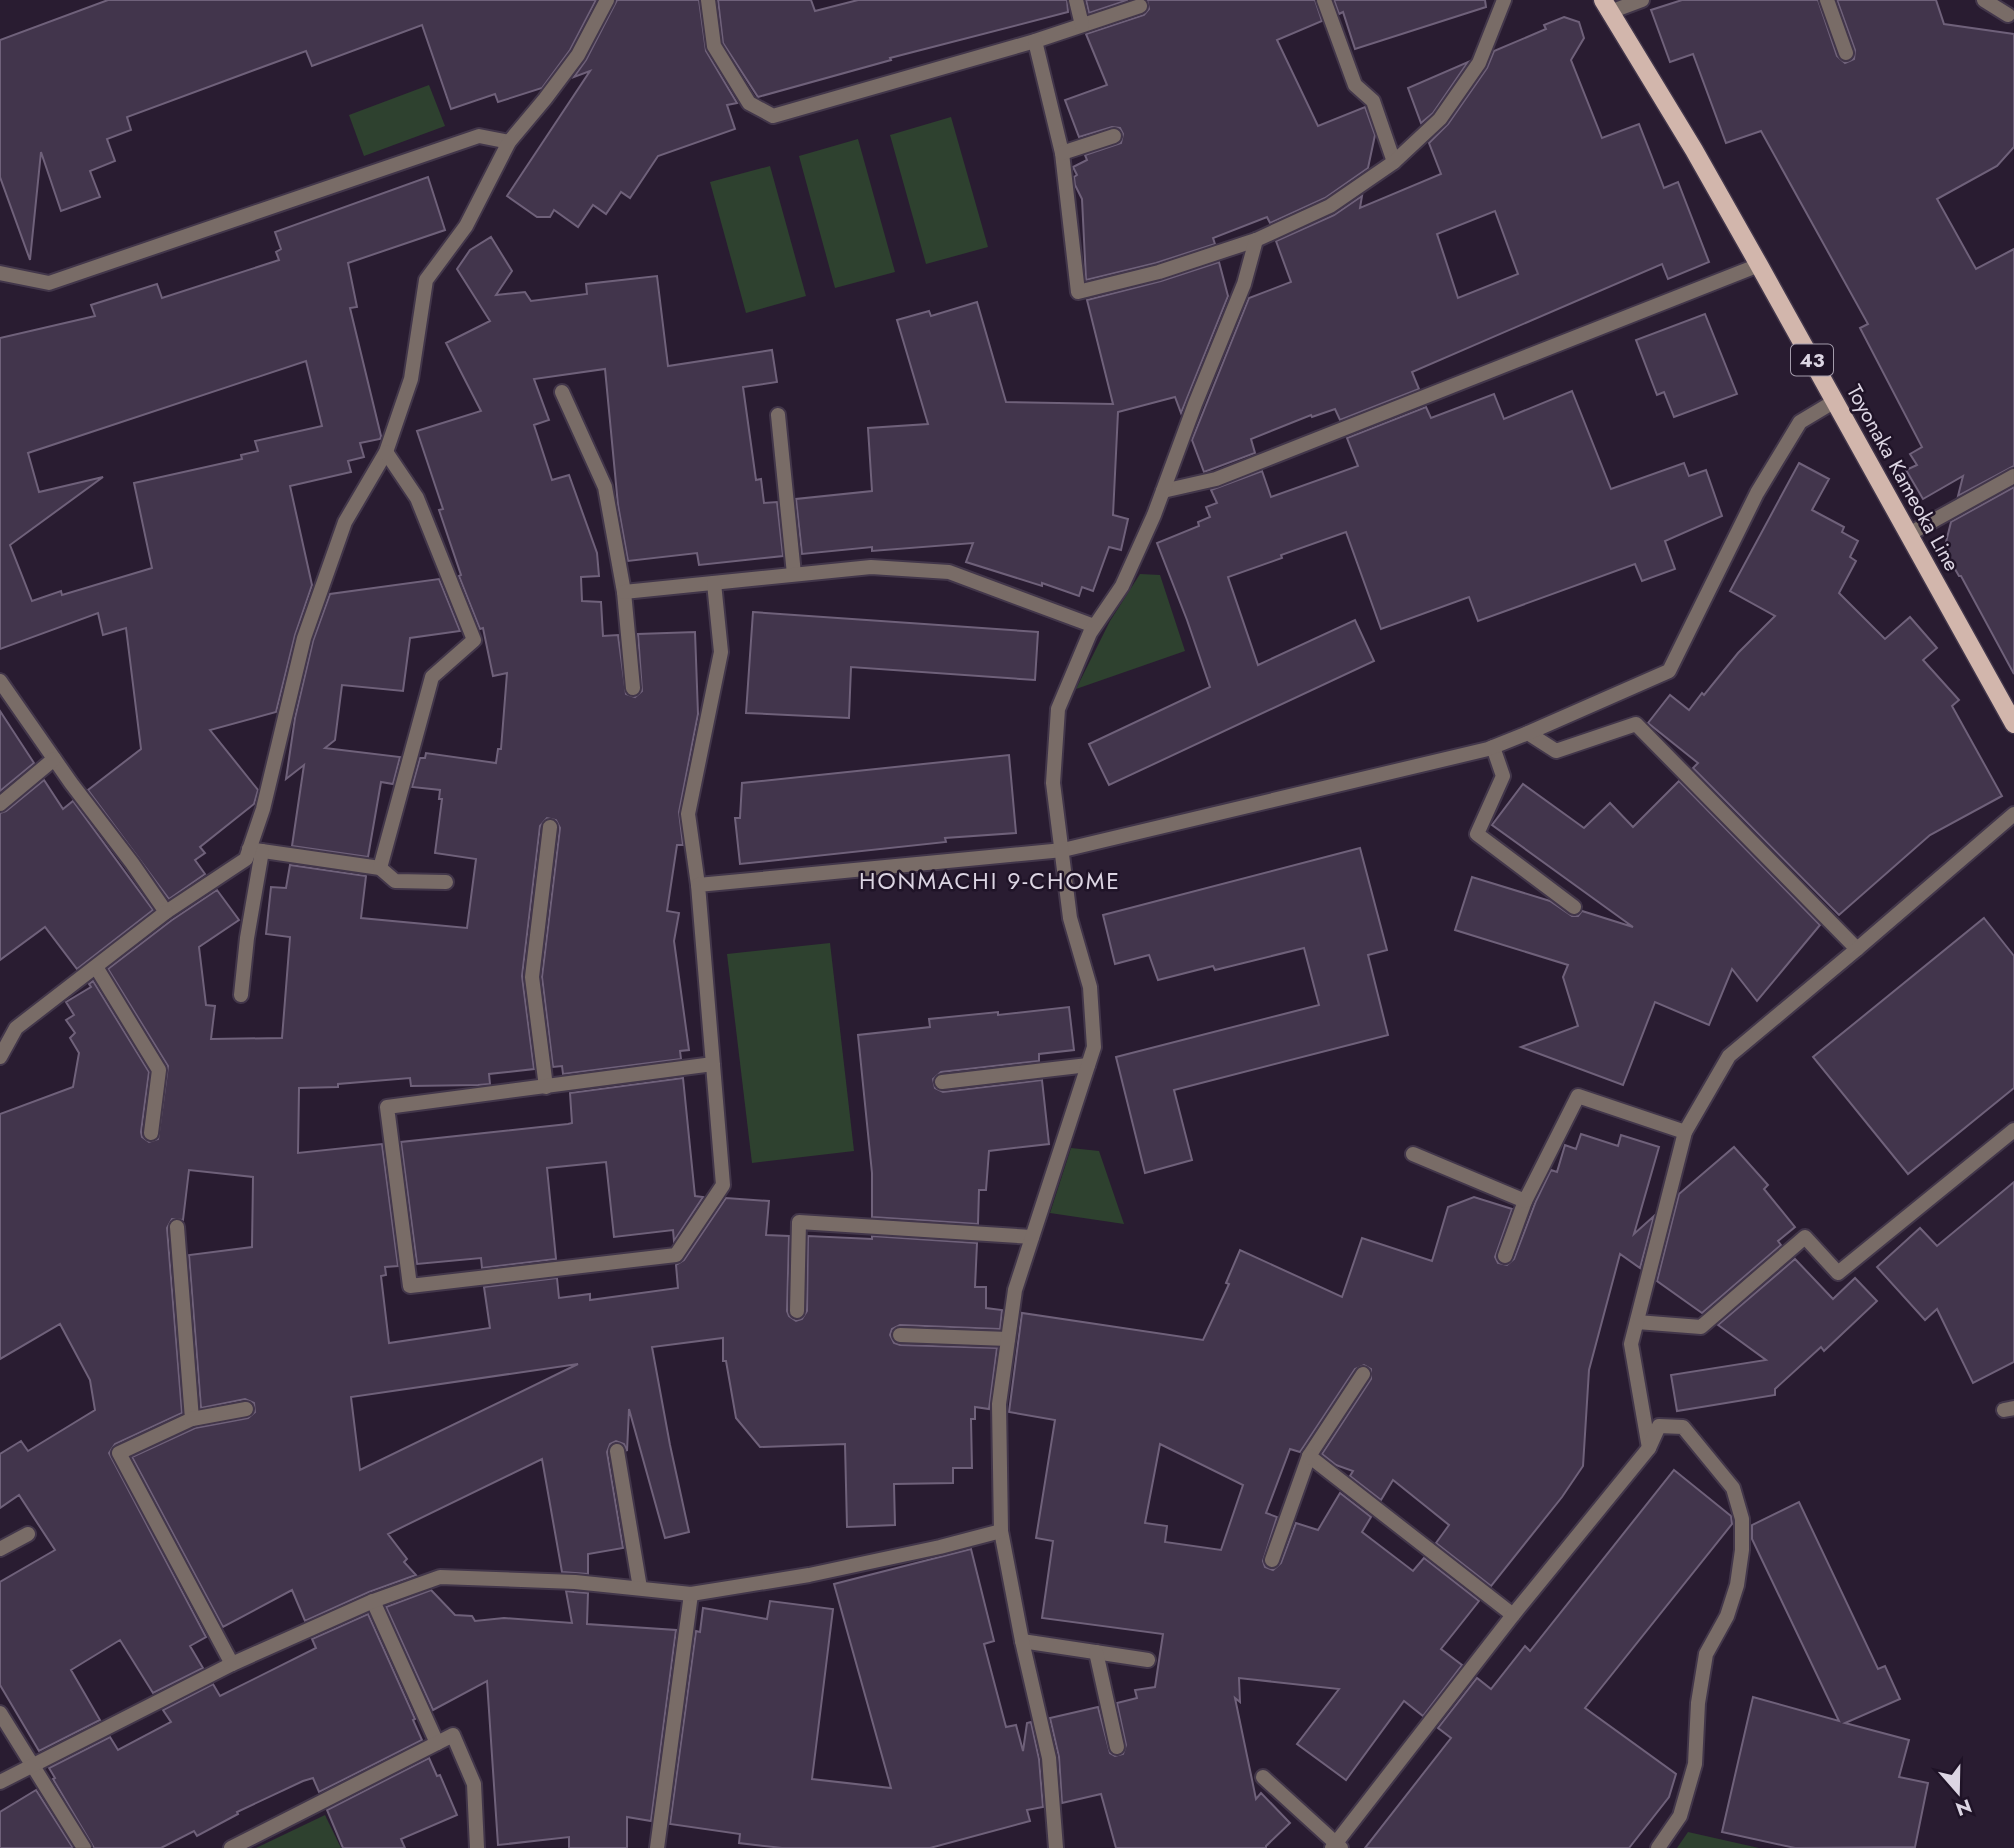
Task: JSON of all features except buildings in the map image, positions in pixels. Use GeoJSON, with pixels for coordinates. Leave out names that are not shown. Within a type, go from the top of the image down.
{"type":"FeatureCollection","features":[{"type":"Feature","properties":{"kind":"main road","name":"Toyonaka Kameoka Line"},"geometry":{"type":"LineString","coordinates":[[1607,6],[1694,150],[1909,534],[2008,699],[2014,724]]}},
{"type":"Feature","properties":{"kind":"street"},"geometry":{"type":"LineString","coordinates":[[241,995],[263,808],[304,638],[345,523],[386,452],[411,379],[426,280],[466,226],[509,142],[578,55],[607,0]]}},
{"type":"Feature","properties":{"kind":"street"},"geometry":{"type":"LineString","coordinates":[[708,0],[714,46],[750,103],[773,116],[1035,41],[1140,6]]}},
{"type":"Feature","properties":{"kind":"street"},"geometry":{"type":"LineString","coordinates":[[1076,0],[1082,25]]}},
{"type":"Feature","properties":{"kind":"street"},"geometry":{"type":"LineString","coordinates":[[1324,0],[1355,85],[1373,101],[1394,162]]}},
{"type":"Feature","properties":{"kind":"street"},"geometry":{"type":"LineString","coordinates":[[1035,41],[1062,153],[1078,292],[1159,272],[1256,240],[1330,206],[1394,162],[1440,119],[1479,64],[1504,0]]}},
{"type":"Feature","properties":{"kind":"street"},"geometry":{"type":"LineString","coordinates":[[1607,6],[1642,0]]}},
{"type":"Feature","properties":{"kind":"street"},"geometry":{"type":"LineString","coordinates":[[1827,0],[1846,53]]}},
{"type":"Feature","properties":{"kind":"street"},"geometry":{"type":"LineString","coordinates":[[1984,0],[2008,15]]}},
{"type":"Feature","properties":{"kind":"street"},"geometry":{"type":"LineString","coordinates":[[0,274],[49,283],[479,136],[509,142]]}},
{"type":"Feature","properties":{"kind":"street"},"geometry":{"type":"LineString","coordinates":[[1062,153],[1114,136]]}},
{"type":"Feature","properties":{"kind":"street"},"geometry":{"type":"LineString","coordinates":[[1056,1848],[1049,1758],[1022,1641],[1001,1531],[999,1404],[1015,1290],[1094,1047],[1090,987],[1069,918],[1053,783],[1059,709],[1094,626],[1122,586],[1163,491],[1244,284],[1256,240]]}},
{"type":"Feature","properties":{"kind":"street"},"geometry":{"type":"LineString","coordinates":[[1163,491],[1216,479],[1759,265]]}},
{"type":"Feature","properties":{"kind":"street"},"geometry":{"type":"LineString","coordinates":[[562,392],[605,487],[624,592],[633,688]]}},
{"type":"Feature","properties":{"kind":"street"},"geometry":{"type":"LineString","coordinates":[[698,885],[1063,850],[1493,747],[1528,733],[1669,671],[1757,493],[1800,422],[1835,401]]}},
{"type":"Feature","properties":{"kind":"street"},"geometry":{"type":"LineString","coordinates":[[778,415],[794,575]]}},
{"type":"Feature","properties":{"kind":"street"},"geometry":{"type":"LineString","coordinates":[[380,868],[432,677],[474,640],[417,498],[386,452]]}},
{"type":"Feature","properties":{"kind":"street"},"geometry":{"type":"LineString","coordinates":[[1909,534],[2014,476]]}},
{"type":"Feature","properties":{"kind":"street"},"geometry":{"type":"LineString","coordinates":[[624,592],[871,566],[949,572],[1094,626]]}},
{"type":"Feature","properties":{"kind":"street"},"geometry":{"type":"LineString","coordinates":[[713,1064],[387,1107],[410,1286],[676,1255],[723,1185],[713,1064],[698,885],[688,814],[721,652],[714,583]]}},
{"type":"Feature","properties":{"kind":"street"},"geometry":{"type":"LineString","coordinates":[[0,681],[166,912]]}},
{"type":"Feature","properties":{"kind":"street"},"geometry":{"type":"LineString","coordinates":[[1528,733],[1556,751],[1636,724],[1857,949]]}},
{"type":"Feature","properties":{"kind":"street"},"geometry":{"type":"LineString","coordinates":[[1493,747],[1503,776],[1477,834],[1574,907]]}},
{"type":"Feature","properties":{"kind":"street"},"geometry":{"type":"LineString","coordinates":[[0,804],[54,759]]}},
{"type":"Feature","properties":{"kind":"street"},"geometry":{"type":"LineString","coordinates":[[1649,1448],[1631,1344],[1685,1132],[1729,1056],[2014,814]]}},
{"type":"Feature","properties":{"kind":"street"},"geometry":{"type":"LineString","coordinates":[[545,1087],[532,977],[550,827]]}},
{"type":"Feature","properties":{"kind":"street"},"geometry":{"type":"LineString","coordinates":[[256,850],[380,868],[395,881],[446,882]]}},
{"type":"Feature","properties":{"kind":"street"},"geometry":{"type":"LineString","coordinates":[[0,1057],[16,1028],[166,912],[256,850]]}},
{"type":"Feature","properties":{"kind":"street"},"geometry":{"type":"LineString","coordinates":[[96,967],[159,1070],[151,1133]]}},
{"type":"Feature","properties":{"kind":"street"},"geometry":{"type":"LineString","coordinates":[[942,1082],[1088,1065]]}},
{"type":"Feature","properties":{"kind":"street"},"geometry":{"type":"LineString","coordinates":[[1506,1256],[1525,1201],[1578,1096],[1685,1132]]}},
{"type":"Feature","properties":{"kind":"street"},"geometry":{"type":"LineString","coordinates":[[1637,1322],[1701,1327],[1805,1237],[1838,1273],[2014,1130]]}},
{"type":"Feature","properties":{"kind":"street"},"geometry":{"type":"LineString","coordinates":[[1413,1154],[1525,1201]]}},
{"type":"Feature","properties":{"kind":"street"},"geometry":{"type":"LineString","coordinates":[[797,1311],[799,1222],[1031,1237]]}},
{"type":"Feature","properties":{"kind":"street"},"geometry":{"type":"LineString","coordinates":[[177,1227],[192,1419]]}},
{"type":"Feature","properties":{"kind":"street"},"geometry":{"type":"LineString","coordinates":[[900,1335],[1008,1339]]}},
{"type":"Feature","properties":{"kind":"street"},"geometry":{"type":"LineString","coordinates":[[1272,1560],[1309,1456],[1363,1374]]}},
{"type":"Feature","properties":{"kind":"street"},"geometry":{"type":"LineString","coordinates":[[232,1664],[119,1453],[192,1419],[246,1409]]}},
{"type":"Feature","properties":{"kind":"street"},"geometry":{"type":"LineString","coordinates":[[1263,1777],[1337,1846],[1513,1615],[1649,1448],[1659,1426],[1683,1427],[1733,1488],[1742,1519],[1742,1550],[1737,1585],[1727,1616],[1706,1654],[1698,1703],[1695,1764],[1680,1816],[1658,1848]]}},
{"type":"Feature","properties":{"kind":"street"},"geometry":{"type":"LineString","coordinates":[[617,1451],[640,1588]]}},
{"type":"Feature","properties":{"kind":"street"},"geometry":{"type":"LineString","coordinates":[[1309,1456],[1513,1615]]}},
{"type":"Feature","properties":{"kind":"street"},"geometry":{"type":"LineString","coordinates":[[0,1782],[232,1664],[373,1601],[440,1577],[575,1582],[691,1594],[809,1575],[1001,1531]]}},
{"type":"Feature","properties":{"kind":"street"},"geometry":{"type":"LineString","coordinates":[[0,1549],[28,1534]]}},
{"type":"Feature","properties":{"kind":"street"},"geometry":{"type":"LineString","coordinates":[[657,1848],[691,1594]]}},
{"type":"Feature","properties":{"kind":"street"},"geometry":{"type":"LineString","coordinates":[[373,1601],[437,1743]]}},
{"type":"Feature","properties":{"kind":"street"},"geometry":{"type":"LineString","coordinates":[[1022,1641],[1148,1660]]}},
{"type":"Feature","properties":{"kind":"street"},"geometry":{"type":"LineString","coordinates":[[1096,1652],[1117,1747]]}},
{"type":"Feature","properties":{"kind":"street"},"geometry":{"type":"LineString","coordinates":[[0,1713],[84,1848]]}},
{"type":"Feature","properties":{"kind":"street"},"geometry":{"type":"LineString","coordinates":[[231,1848],[453,1735],[474,1784],[477,1848]]}},
{"type":"Feature","properties":{"kind":"green space"},"geometry":{"type":"Polygon","coordinates":[[[429,85],[445,126],[364,156],[349,115],[429,85]]]}},
{"type":"Feature","properties":{"kind":"green space"},"geometry":{"type":"Polygon","coordinates":[[[951,117],[988,247],[926,264],[890,135],[951,117]]]}},
{"type":"Feature","properties":{"kind":"green space"},"geometry":{"type":"Polygon","coordinates":[[[858,139],[895,272],[835,288],[799,156],[858,139]]]}},
{"type":"Feature","properties":{"kind":"green space"},"geometry":{"type":"Polygon","coordinates":[[[770,166],[806,296],[746,313],[710,182],[770,166]]]}},
{"type":"Feature","properties":{"kind":"green space"},"geometry":{"type":"Polygon","coordinates":[[[1140,574],[1160,575],[1185,651],[1076,689],[1110,621],[1140,574]]]}},
{"type":"Feature","properties":{"kind":"green space"},"geometry":{"type":"Polygon","coordinates":[[[830,943],[854,1151],[752,1163],[727,954],[830,943]]]}},
{"type":"Feature","properties":{"kind":"green space"},"geometry":{"type":"Polygon","coordinates":[[[1071,1148],[1099,1151],[1124,1224],[1050,1213],[1071,1148]]]}},
{"type":"Feature","properties":{"kind":"green space"},"geometry":{"type":"Polygon","coordinates":[[[325,1815],[341,1848],[256,1848],[325,1815]]]}},
{"type":"Feature","properties":{"kind":"green space"},"geometry":{"type":"Polygon","coordinates":[[[1688,1832],[1759,1848],[1677,1848],[1688,1832]]]}},
{"type":"Feature","properties":{"kind":"district","name":"HONMACHI 9-CHOME"},"geometry":{"type":"Point","coordinates":[990,881]}}]}
